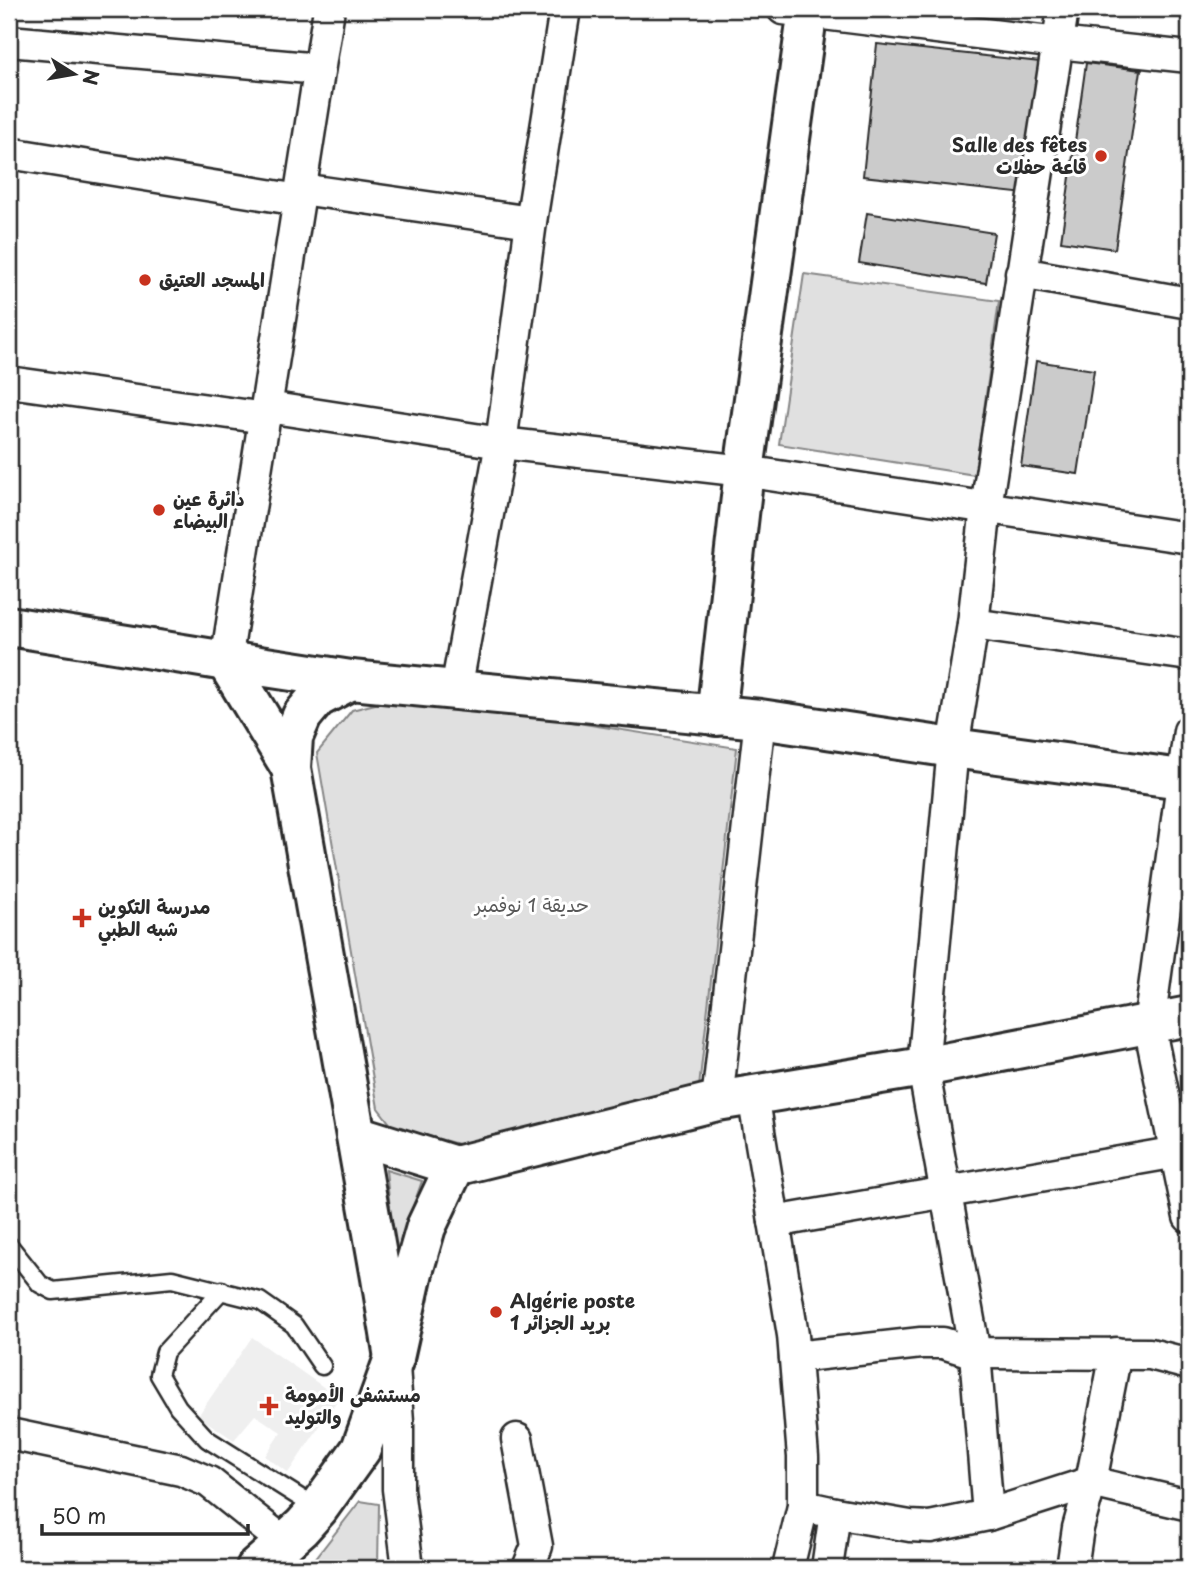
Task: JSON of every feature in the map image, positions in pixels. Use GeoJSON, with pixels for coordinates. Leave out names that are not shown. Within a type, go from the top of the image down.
{"type":"FeatureCollection","features":[{"type":"Feature","properties":{"kind":"main road"},"geometry":{"type":"LineString","coordinates":[[716,716],[799,10]]}},
{"type":"Feature","properties":{"kind":"main road"},"geometry":{"type":"LineString","coordinates":[[9,626],[351,680],[760,719],[1185,780]]}},
{"type":"Feature","properties":{"kind":"main road"},"geometry":{"type":"LineString","coordinates":[[226,661],[291,768]]}},
{"type":"Feature","properties":{"kind":"main road"},"geometry":{"type":"LineString","coordinates":[[351,680],[317,698],[302,716],[293,737],[291,768],[394,1358]]}},
{"type":"Feature","properties":{"kind":"main road"},"geometry":{"type":"LineString","coordinates":[[356,1135],[455,1166],[735,1098],[923,1067],[1189,1016]]}},
{"type":"Feature","properties":{"kind":"main road"},"geometry":{"type":"LineString","coordinates":[[256,1568],[318,1509],[361,1449],[394,1358],[426,1227],[455,1166]]}},
{"type":"Feature","properties":{"kind":"street"},"geometry":{"type":"LineString","coordinates":[[226,661],[329,9]]}},
{"type":"Feature","properties":{"kind":"street"},"geometry":{"type":"LineString","coordinates":[[456,690],[501,443],[531,222],[565,9]]}},
{"type":"Feature","properties":{"kind":"street"},"geometry":{"type":"LineString","coordinates":[[988,1515],[975,1353],[923,1067],[953,748],[973,624],[985,507],[1063,9]]}},
{"type":"Feature","properties":{"kind":"street"},"geometry":{"type":"LineString","coordinates":[[799,10],[1189,57]]}},
{"type":"Feature","properties":{"kind":"street"},"geometry":{"type":"LineString","coordinates":[[9,41],[320,69]]}},
{"type":"Feature","properties":{"kind":"street"},"geometry":{"type":"LineString","coordinates":[[9,153],[300,195],[531,222]]}},
{"type":"Feature","properties":{"kind":"street"},"geometry":{"type":"LineString","coordinates":[[1021,273],[1189,303]]}},
{"type":"Feature","properties":{"kind":"street"},"geometry":{"type":"LineString","coordinates":[[9,382],[744,471],[1189,538]]}},
{"type":"Feature","properties":{"kind":"street"},"geometry":{"type":"LineString","coordinates":[[973,624],[1189,655]]}},
{"type":"Feature","properties":{"kind":"street"},"geometry":{"type":"LineString","coordinates":[[760,719],[735,1098],[774,1222],[793,1335],[803,1457],[803,1506],[788,1568]]}},
{"type":"Feature","properties":{"kind":"street"},"geometry":{"type":"LineString","coordinates":[[1189,731],[1185,780],[1149,1025],[1182,1151],[1189,1217]]}},
{"type":"Feature","properties":{"kind":"street"},"geometry":{"type":"LineString","coordinates":[[774,1222],[1182,1151]]}},
{"type":"Feature","properties":{"kind":"street"},"geometry":{"type":"LineString","coordinates":[[795,1357],[920,1343],[943,1343],[975,1353],[1150,1354],[1189,1364]]}},
{"type":"Feature","properties":{"kind":"street"},"geometry":{"type":"LineString","coordinates":[[1072,1568],[1078,1528],[1091,1482],[1116,1353]]}},
{"type":"Feature","properties":{"kind":"street"},"geometry":{"type":"LineString","coordinates":[[394,1358],[398,1489],[408,1568]]}},
{"type":"Feature","properties":{"kind":"street"},"geometry":{"type":"LineString","coordinates":[[9,1434],[181,1470],[209,1482],[285,1542]]}},
{"type":"Feature","properties":{"kind":"street"},"geometry":{"type":"LineString","coordinates":[[517,1439],[537,1546],[528,1568]]}},
{"type":"Feature","properties":{"kind":"street"},"geometry":{"type":"LineString","coordinates":[[803,1506],[910,1526],[930,1527],[988,1515],[1091,1482],[1189,1505]]}},
{"type":"Feature","properties":{"kind":"street"},"geometry":{"type":"LineString","coordinates":[[827,1568],[835,1513]]}},
{"type":"Feature","properties":{"kind":"lane"},"geometry":{"type":"LineString","coordinates":[[9,1245],[40,1284],[53,1291],[172,1279],[260,1301],[294,1325],[322,1366]]}},
{"type":"Feature","properties":{"kind":"lane"},"geometry":{"type":"LineString","coordinates":[[222,1290],[165,1352],[159,1375],[178,1407],[207,1438],[318,1509]]}},
{"type":"Feature","properties":{"kind":"shaded area","name":"مستشفى الأمومة والتوليد"},"geometry":{"type":"Polygon","coordinates":[[[252,1337],[339,1398],[288,1473],[265,1456],[281,1432],[255,1415],[234,1440],[198,1416],[252,1337]]]}},
{"type":"Feature","properties":{"kind":"green space"},"geometry":{"type":"Polygon","coordinates":[[[804,274],[999,301],[975,475],[779,444],[804,274]]]}},
{"type":"Feature","properties":{"kind":"green space","name":"حديقة 1 نوفمبر"},"geometry":{"type":"Polygon","coordinates":[[[406,696],[737,748],[699,1087],[465,1146],[392,1126],[378,1108],[317,753],[352,710],[406,696]]]}},
{"type":"Feature","properties":{"kind":"green space"},"geometry":{"type":"Polygon","coordinates":[[[386,1170],[422,1181],[395,1257],[386,1170]]]}},
{"type":"Feature","properties":{"kind":"green space"},"geometry":{"type":"Polygon","coordinates":[[[360,1501],[379,1504],[378,1568],[308,1568],[360,1501]]]}},
{"type":"Feature","properties":{"kind":"building"},"geometry":{"type":"Polygon","coordinates":[[[877,44],[1040,62],[1025,194],[863,176],[877,44]]]}},
{"type":"Feature","properties":{"kind":"building","name":"Salle des fêtes قاعة حفلات"},"geometry":{"type":"Polygon","coordinates":[[[1086,63],[1141,70],[1115,249],[1061,241],[1086,63]]]}},
{"type":"Feature","properties":{"kind":"building"},"geometry":{"type":"Polygon","coordinates":[[[867,213],[994,233],[986,283],[859,263],[867,213]]]}},
{"type":"Feature","properties":{"kind":"building"},"geometry":{"type":"Polygon","coordinates":[[[1036,361],[1094,370],[1078,474],[1021,466],[1036,361]]]}},
{"type":"Feature","properties":{"kind":"place","name":"Salle des fêtes قاعة حفلات"},"geometry":{"type":"Point","coordinates":[1101,156]}},
{"type":"Feature","properties":{"kind":"place","name":"المسجد العتيق"},"geometry":{"type":"Point","coordinates":[145,280]}},
{"type":"Feature","properties":{"kind":"place","name":"دائرة عين البيضاء"},"geometry":{"type":"Point","coordinates":[159,510]}},
{"type":"Feature","properties":{"kind":"place","name":"مدرسة التكوين شبه الطبي"},"geometry":{"type":"Point","coordinates":[82,918]}},
{"type":"Feature","properties":{"kind":"place","name":"Algérie poste 1 بريد الجزائر"},"geometry":{"type":"Point","coordinates":[496,1312]}},
{"type":"Feature","properties":{"kind":"place","name":"مستشفى الأمومة والتوليد"},"geometry":{"type":"Point","coordinates":[269,1406]}}]}
